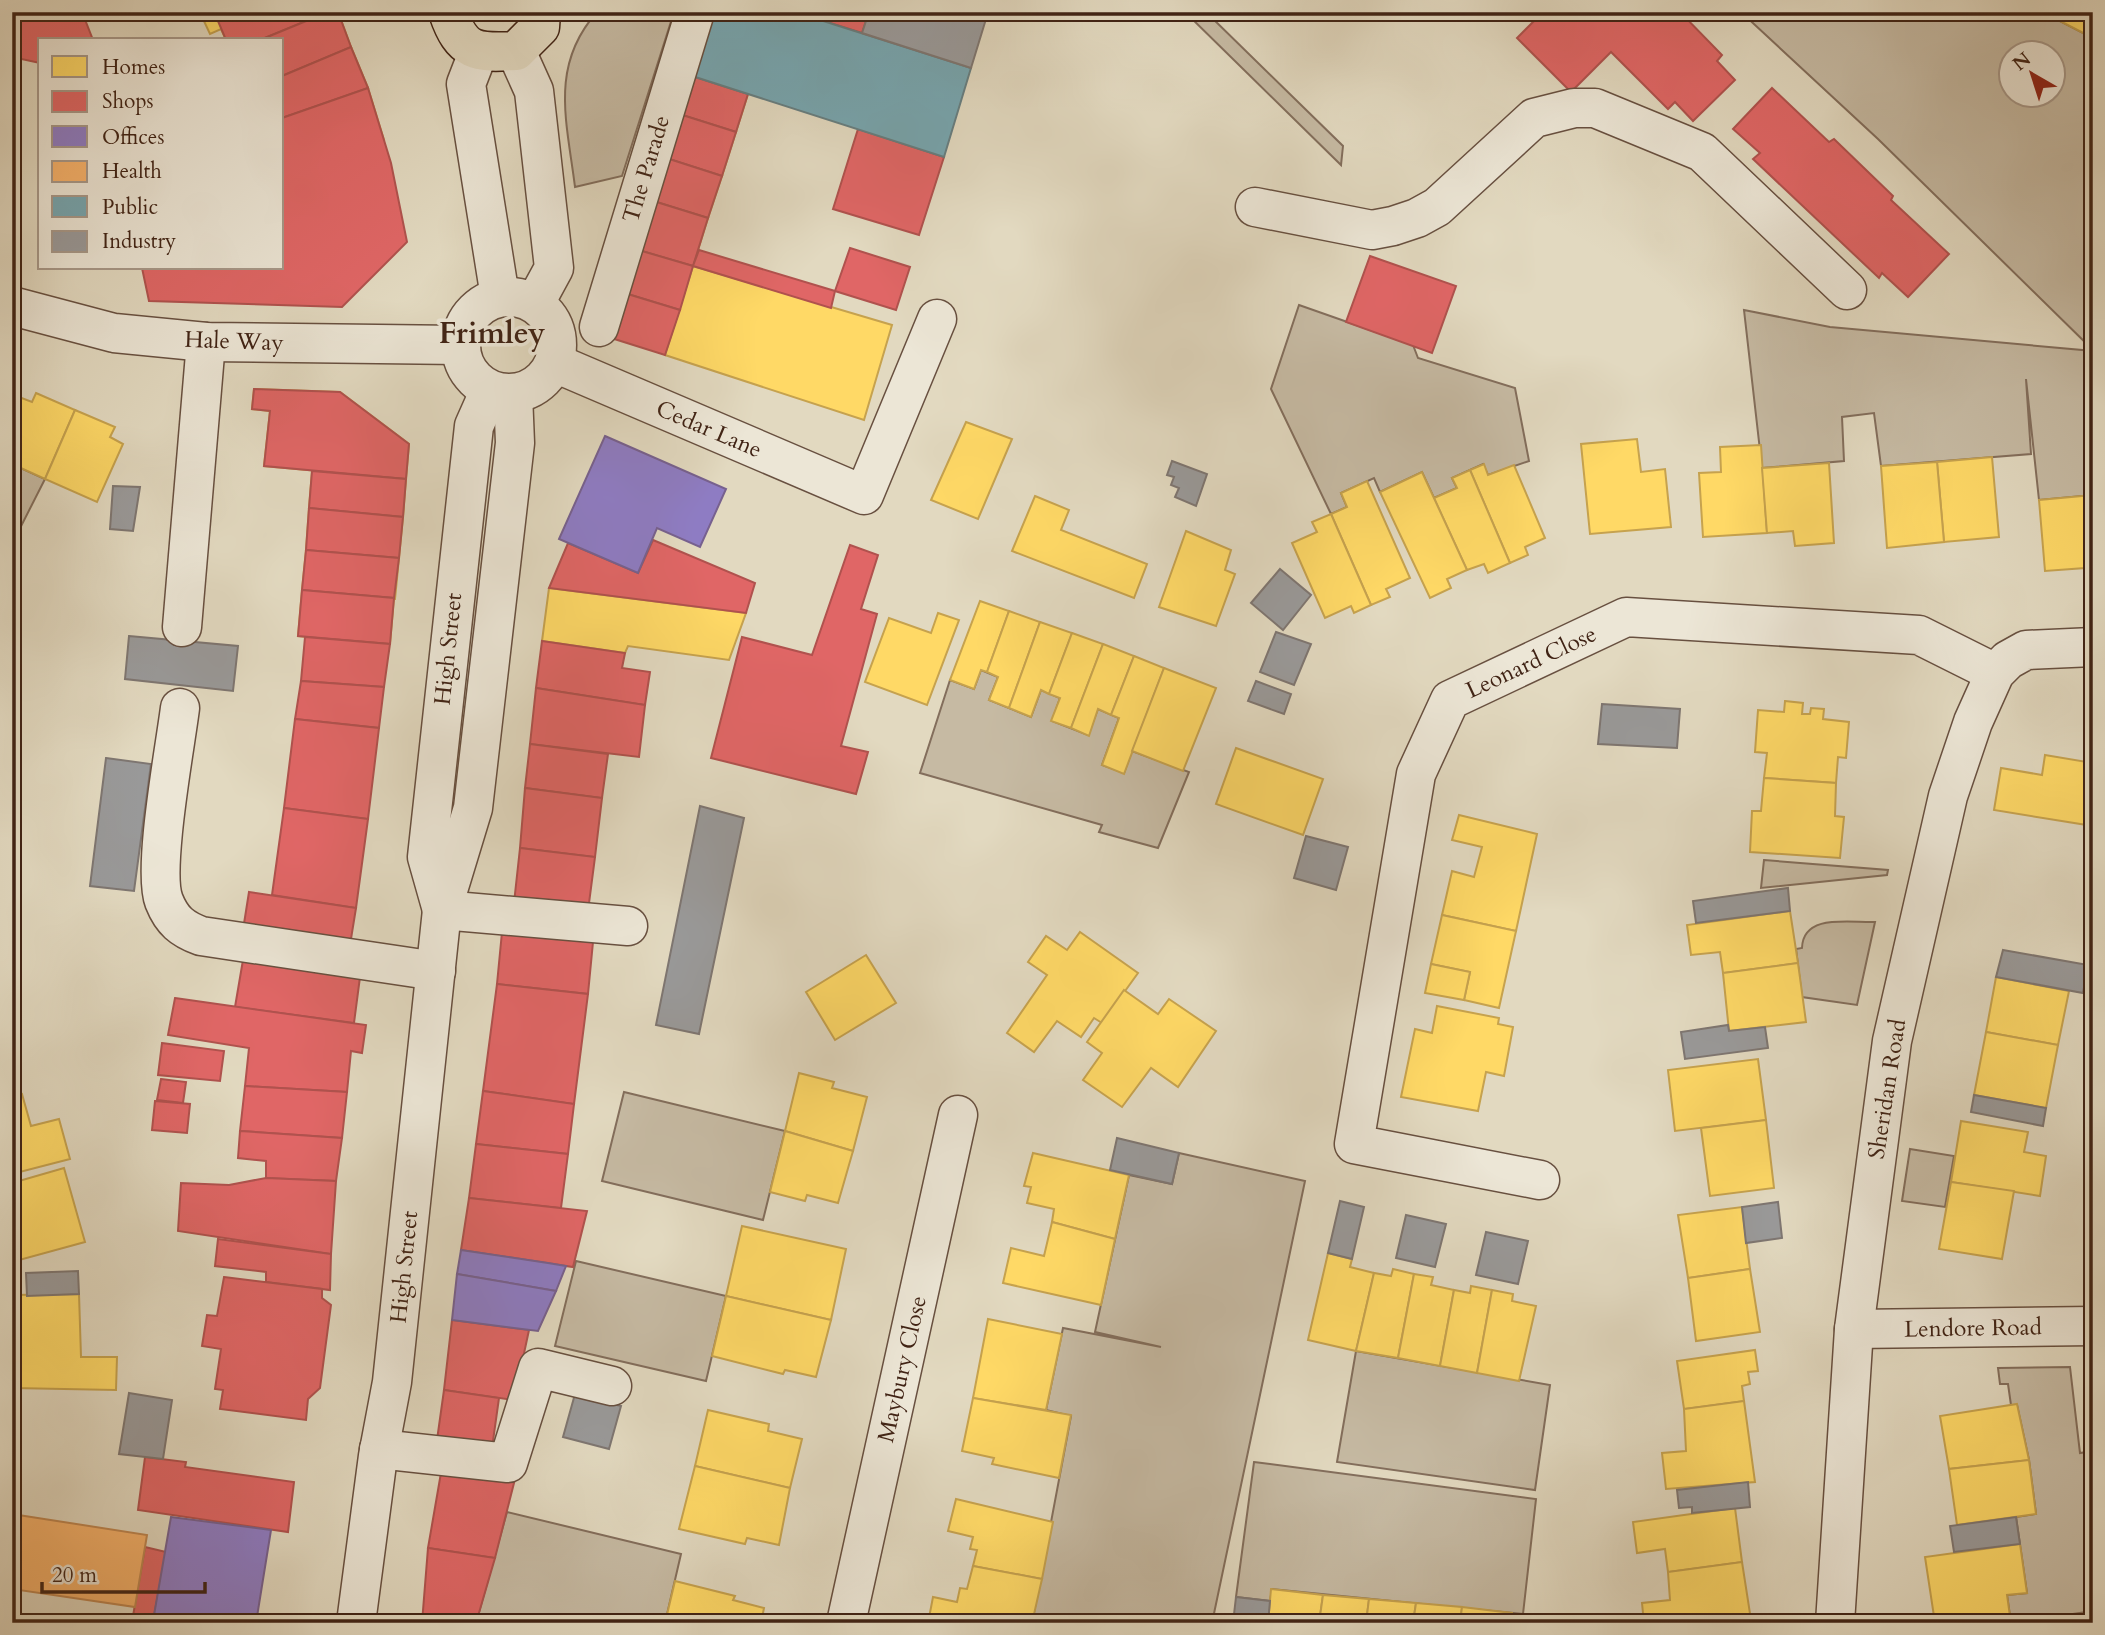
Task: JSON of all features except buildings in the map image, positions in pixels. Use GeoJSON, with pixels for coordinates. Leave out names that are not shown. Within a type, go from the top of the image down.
{"type":"FeatureCollection","features":[{"type":"Feature","properties":{"kind":"main road"},"geometry":{"type":"LineString","coordinates":[[448,12],[456,36],[478,52],[516,51],[540,27],[541,12]]}},
{"type":"Feature","properties":{"kind":"street","name":"The Parade"},"geometry":{"type":"LineString","coordinates":[[598,327],[695,12]]}},
{"type":"Feature","properties":{"kind":"street"},"geometry":{"type":"LineString","coordinates":[[478,52],[466,84],[518,300],[556,329],[555,363],[538,385],[501,392],[468,372],[460,345],[471,313],[518,300],[554,268],[534,91],[516,51]]}},
{"type":"Feature","properties":{"kind":"street"},"geometry":{"type":"LineString","coordinates":[[1255,206],[1372,230],[1393,226],[1417,218],[1437,207],[1534,118],[1574,108],[1595,108],[1702,152],[1847,290]]}},
{"type":"Feature","properties":{"kind":"street","name":"Hale Way"},"geometry":{"type":"LineString","coordinates":[[12,306],[114,317],[206,342],[460,345]]}},
{"type":"Feature","properties":{"kind":"street","name":"Cedar Lane"},"geometry":{"type":"LineString","coordinates":[[555,363],[864,495],[937,319]]}},
{"type":"Feature","properties":{"kind":"street"},"geometry":{"type":"LineString","coordinates":[[182,627],[206,342]]}},
{"type":"Feature","properties":{"kind":"street","name":"High Street"},"geometry":{"type":"LineString","coordinates":[[356,1623],[379,1449],[392,1382],[436,971],[442,910],[427,857],[431,793],[474,426],[501,392]]}},
{"type":"Feature","properties":{"kind":"street","name":"Leonard Close"},"geometry":{"type":"LineString","coordinates":[[1540,1180],[1354,1144],[1416,774],[1450,701],[1626,617],[1919,635],[1995,673]]}},
{"type":"Feature","properties":{"kind":"street","name":"Sheridan Road"},"geometry":{"type":"LineString","coordinates":[[1835,1623],[1854,1329],[1892,1041],[1948,796],[1973,722],[1995,673],[2008,660],[2026,650],[2093,647]]}},
{"type":"Feature","properties":{"kind":"street"},"geometry":{"type":"LineString","coordinates":[[180,708],[160,870],[163,898],[171,916],[183,930],[201,936],[436,971]]}},
{"type":"Feature","properties":{"kind":"street"},"geometry":{"type":"LineString","coordinates":[[442,910],[628,926]]}},
{"type":"Feature","properties":{"kind":"street","name":"Maybury Close"},"geometry":{"type":"LineString","coordinates":[[846,1623],[958,1115]]}},
{"type":"Feature","properties":{"kind":"street","name":"Lendore Road"},"geometry":{"type":"LineString","coordinates":[[1854,1329],[2093,1326]]}},
{"type":"Feature","properties":{"kind":"street"},"geometry":{"type":"LineString","coordinates":[[379,1449],[509,1463],[538,1368],[612,1386]]}},
{"type":"Feature","properties":{"kind":"shaded area"},"geometry":{"type":"Polygon","coordinates":[[[597,12],[674,12],[622,176],[575,187],[566,117],[567,74],[572,53],[582,32],[597,12]]]}},
{"type":"Feature","properties":{"kind":"shaded area"},"geometry":{"type":"Polygon","coordinates":[[[1185,12],[1206,12],[1343,146],[1341,165],[1185,12]]]}},
{"type":"Feature","properties":{"kind":"shaded area"},"geometry":{"type":"Polygon","coordinates":[[[1741,12],[2059,12],[2056,19],[2093,38],[2093,350],[1878,139],[1741,12]]]}},
{"type":"Feature","properties":{"kind":"shaded area"},"geometry":{"type":"Polygon","coordinates":[[[1299,305],[1413,345],[1418,358],[1515,388],[1529,461],[1488,475],[1483,464],[1452,478],[1457,488],[1434,498],[1422,472],[1380,492],[1374,478],[1341,493],[1347,507],[1331,514],[1271,389],[1299,305]]]}},
{"type":"Feature","properties":{"kind":"shaded area"},"geometry":{"type":"Polygon","coordinates":[[[1744,310],[1830,327],[2093,351],[2093,495],[2039,500],[2026,379],[2031,454],[1881,466],[1874,413],[1842,417],[1844,461],[1762,468],[1744,310]]]}},
{"type":"Feature","properties":{"kind":"shaded area"},"geometry":{"type":"Polygon","coordinates":[[[12,464],[45,479],[12,544],[12,464]]]}},
{"type":"Feature","properties":{"kind":"shaded area"},"geometry":{"type":"Polygon","coordinates":[[[981,670],[998,677],[989,700],[1031,717],[1041,690],[1060,698],[1052,721],[1088,735],[1098,709],[1119,718],[1102,765],[1124,773],[1132,751],[1189,772],[1158,848],[1099,832],[1102,825],[920,773],[950,680],[974,689],[981,670]]]}},
{"type":"Feature","properties":{"kind":"shaded area"},"geometry":{"type":"Polygon","coordinates":[[[1764,860],[1888,870],[1887,875],[1761,888],[1764,860]]]}},
{"type":"Feature","properties":{"kind":"shaded area"},"geometry":{"type":"Polygon","coordinates":[[[1829,922],[1875,922],[1857,1005],[1802,997],[1796,949],[1802,948],[1804,937],[1810,929],[1829,922]]]}},
{"type":"Feature","properties":{"kind":"shaded area"},"geometry":{"type":"Polygon","coordinates":[[[624,1092],[785,1131],[763,1220],[602,1181],[624,1092]]]}},
{"type":"Feature","properties":{"kind":"shaded area"},"geometry":{"type":"Polygon","coordinates":[[[1910,1149],[1954,1156],[1945,1207],[1902,1201],[1910,1149]]]}},
{"type":"Feature","properties":{"kind":"shaded area"},"geometry":{"type":"Polygon","coordinates":[[[1179,1153],[1305,1181],[1212,1623],[1032,1623],[1071,1416],[1046,1410],[1063,1328],[1161,1347],[1095,1332],[1129,1175],[1172,1184],[1179,1153]]]}},
{"type":"Feature","properties":{"kind":"shaded area"},"geometry":{"type":"Polygon","coordinates":[[[576,1261],[726,1296],[706,1381],[555,1346],[576,1261]]]}},
{"type":"Feature","properties":{"kind":"shaded area"},"geometry":{"type":"Polygon","coordinates":[[[1356,1351],[1550,1385],[1535,1490],[1337,1462],[1356,1351]]]}},
{"type":"Feature","properties":{"kind":"shaded area"},"geometry":{"type":"Polygon","coordinates":[[[2070,1367],[2080,1453],[2093,1451],[2093,1611],[2011,1623],[2007,1595],[2027,1593],[2016,1517],[2036,1514],[2029,1460],[2017,1405],[2011,1405],[2008,1384],[2000,1384],[1998,1368],[2070,1367]]]}},
{"type":"Feature","properties":{"kind":"shaded area"},"geometry":{"type":"Polygon","coordinates":[[[1254,1462],[1536,1499],[1523,1614],[1272,1589],[1270,1601],[1236,1597],[1254,1462]]]}},
{"type":"Feature","properties":{"kind":"shaded area"},"geometry":{"type":"Polygon","coordinates":[[[507,1512],[681,1554],[665,1623],[476,1623],[507,1512]]]}},
{"type":"Feature","properties":{"kind":"district","name":"Frimley"},"geometry":{"type":"Point","coordinates":[492,333]}}]}
